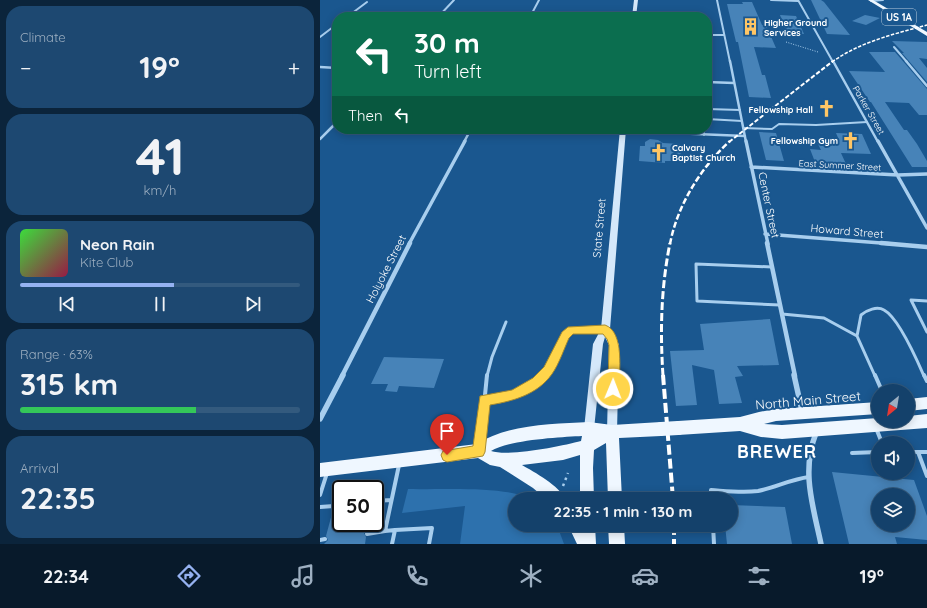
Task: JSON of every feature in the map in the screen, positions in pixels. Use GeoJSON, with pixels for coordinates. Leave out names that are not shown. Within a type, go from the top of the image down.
{"type":"FeatureCollection","features":[{"type":"Feature","properties":{"kind":"main road"},"geometry":{"type":"LineString","coordinates":[[635,12],[636,0]]}},
{"type":"Feature","properties":{"kind":"main road","name":"US 1A"},"geometry":{"type":"LineString","coordinates":[[871,0],[927,34]]}},
{"type":"Feature","properties":{"kind":"main road","name":"State Street"},"geometry":{"type":"LineString","coordinates":[[587,492],[589,429],[598,344],[605,330],[623,134]]}},
{"type":"Feature","properties":{"kind":"main road"},"geometry":{"type":"LineString","coordinates":[[605,330],[612,337],[614,345],[612,432],[615,492]]}},
{"type":"Feature","properties":{"kind":"main road"},"geometry":{"type":"LineString","coordinates":[[915,404],[927,403]]}},
{"type":"Feature","properties":{"kind":"main road","name":"North Main Street"},"geometry":{"type":"LineString","coordinates":[[324,470],[479,452],[491,443],[504,438],[560,430],[589,429],[612,432],[740,424],[768,416],[802,414],[871,416]]}},
{"type":"Feature","properties":{"kind":"main road","name":"North Main Street"},"geometry":{"type":"LineString","coordinates":[[740,424],[771,432],[818,430],[871,417]]}},
{"type":"Feature","properties":{"kind":"main road","name":"North Main Street"},"geometry":{"type":"LineString","coordinates":[[915,420],[927,421]]}},
{"type":"Feature","properties":{"kind":"main road","name":"North Main Street"},"geometry":{"type":"LineString","coordinates":[[479,452],[490,458],[502,460],[562,453],[588,446],[612,432]]}},
{"type":"Feature","properties":{"kind":"main road"},"geometry":{"type":"LineString","coordinates":[[502,460],[538,483],[556,492]]}},
{"type":"Feature","properties":{"kind":"main road"},"geometry":{"type":"LineString","coordinates":[[580,532],[586,544]]}},
{"type":"Feature","properties":{"kind":"main road"},"geometry":{"type":"LineString","coordinates":[[586,544],[587,532]]}},
{"type":"Feature","properties":{"kind":"main road"},"geometry":{"type":"LineString","coordinates":[[616,532],[617,544]]}},
{"type":"Feature","properties":{"kind":"street"},"geometry":{"type":"LineString","coordinates":[[443,12],[454,0]]}},
{"type":"Feature","properties":{"kind":"street"},"geometry":{"type":"LineString","coordinates":[[533,12],[539,0]]}},
{"type":"Feature","properties":{"kind":"street","name":"Center Street"},"geometry":{"type":"LineString","coordinates":[[717,0],[802,414]]}},
{"type":"Feature","properties":{"kind":"street"},"geometry":{"type":"LineString","coordinates":[[772,0],[798,0]]}},
{"type":"Feature","properties":{"kind":"street","name":"Parker Street"},"geometry":{"type":"LineString","coordinates":[[798,0],[927,228]]}},
{"type":"Feature","properties":{"kind":"street"},"geometry":{"type":"LineString","coordinates":[[871,0],[883,0]]}},
{"type":"Feature","properties":{"kind":"street"},"geometry":{"type":"LineString","coordinates":[[354,12],[367,2]]}},
{"type":"Feature","properties":{"kind":"street"},"geometry":{"type":"LineString","coordinates":[[320,37],[332,28]]}},
{"type":"Feature","properties":{"kind":"street"},"geometry":{"type":"LineString","coordinates":[[712,35],[724,35]]}},
{"type":"Feature","properties":{"kind":"street"},"geometry":{"type":"LineString","coordinates":[[894,47],[927,86]]}},
{"type":"Feature","properties":{"kind":"street"},"geometry":{"type":"LineString","coordinates":[[320,67],[332,68]]}},
{"type":"Feature","properties":{"kind":"street"},"geometry":{"type":"LineString","coordinates":[[712,82],[734,83]]}},
{"type":"Feature","properties":{"kind":"street"},"geometry":{"type":"LineString","coordinates":[[320,139],[332,127]]}},
{"type":"Feature","properties":{"kind":"street","name":"Holyoke Street"},"geometry":{"type":"LineString","coordinates":[[320,419],[411,241],[468,134]]}},
{"type":"Feature","properties":{"kind":"street"},"geometry":{"type":"LineString","coordinates":[[689,134],[745,136]]}},
{"type":"Feature","properties":{"kind":"street","name":"East Summer Street"},"geometry":{"type":"LineString","coordinates":[[751,167],[898,175],[927,174]]}},
{"type":"Feature","properties":{"kind":"street","name":"Howard Street"},"geometry":{"type":"LineString","coordinates":[[765,234],[927,246]]}},
{"type":"Feature","properties":{"kind":"street"},"geometry":{"type":"LineString","coordinates":[[818,430],[813,439],[809,456],[809,477],[821,544]]}},
{"type":"Feature","properties":{"kind":"lane"},"geometry":{"type":"LineString","coordinates":[[712,109],[740,110]]}},
{"type":"Feature","properties":{"kind":"lane"},"geometry":{"type":"LineString","coordinates":[[712,119],[742,121]]}},
{"type":"Feature","properties":{"kind":"lane"},"geometry":{"type":"LineString","coordinates":[[743,128],[772,129],[779,124],[816,125],[867,122]]}},
{"type":"Feature","properties":{"kind":"lane"},"geometry":{"type":"LineString","coordinates":[[772,267],[696,264],[697,301],[780,306]]}},
{"type":"Feature","properties":{"kind":"lane"},"geometry":{"type":"LineString","coordinates":[[927,301],[911,300],[927,332]]}},
{"type":"Feature","properties":{"kind":"lane"},"geometry":{"type":"LineString","coordinates":[[879,384],[857,336],[861,315],[868,309],[884,309],[891,315],[898,325],[927,381]]}},
{"type":"Feature","properties":{"kind":"lane"},"geometry":{"type":"LineString","coordinates":[[782,314],[824,318],[857,336]]}},
{"type":"Feature","properties":{"kind":"lane"},"geometry":{"type":"LineString","coordinates":[[479,452],[489,365],[506,322]]}},
{"type":"Feature","properties":{"kind":"lane"},"geometry":{"type":"LineString","coordinates":[[484,400],[512,396],[537,382],[548,370],[566,335],[571,330],[605,330]]}},
{"type":"Feature","properties":{"kind":"lane"},"geometry":{"type":"LineString","coordinates":[[852,453],[871,452]]}},
{"type":"Feature","properties":{"kind":"lane"},"geometry":{"type":"LineString","coordinates":[[927,452],[918,452],[927,476]]}},
{"type":"Feature","properties":{"kind":"lane"},"geometry":{"type":"LineString","coordinates":[[385,531],[400,461]]}},
{"type":"Feature","properties":{"kind":"lane"},"geometry":{"type":"LineString","coordinates":[[320,495],[324,470]]}},
{"type":"Feature","properties":{"kind":"lane"},"geometry":{"type":"LineString","coordinates":[[711,492],[711,490],[747,492],[757,491],[794,479],[809,477]]}},
{"type":"Feature","properties":{"kind":"lane"},"geometry":{"type":"LineString","coordinates":[[384,501],[391,500]]}},
{"type":"Feature","properties":{"kind":"lane"},"geometry":{"type":"LineString","coordinates":[[320,507],[332,506]]}},
{"type":"Feature","properties":{"kind":"lane"},"geometry":{"type":"LineString","coordinates":[[367,534],[385,531],[432,528],[429,544]]}},
{"type":"Feature","properties":{"kind":"lane"},"geometry":{"type":"LineString","coordinates":[[392,544],[396,530]]}},
{"type":"Feature","properties":{"kind":"lane"},"geometry":{"type":"LineString","coordinates":[[713,532],[714,544]]}},
{"type":"Feature","properties":{"kind":"path"},"geometry":{"type":"LineString","coordinates":[[786,42],[817,52],[828,52]]}},
{"type":"Feature","properties":{"kind":"path"},"geometry":{"type":"LineString","coordinates":[[561,492],[568,473]]}},
{"type":"Feature","properties":{"kind":"shaded area"},"geometry":{"type":"Polygon","coordinates":[[[408,489],[471,489],[504,492],[508,493],[508,532],[560,532],[564,544],[460,544],[465,506],[402,513],[408,489]]]}},
{"type":"Feature","properties":{"kind":"building"},"geometry":{"type":"Polygon","coordinates":[[[811,0],[821,0],[824,2],[850,35],[827,34],[811,0]]]}},
{"type":"Feature","properties":{"kind":"building"},"geometry":{"type":"Polygon","coordinates":[[[742,2],[752,2],[762,25],[766,25],[776,48],[754,47],[762,75],[765,75],[771,98],[749,97],[738,42],[736,42],[727,4],[743,4],[742,2]]]}},
{"type":"Feature","properties":{"kind":"building"},"geometry":{"type":"Polygon","coordinates":[[[780,15],[796,16],[804,34],[786,31],[780,15]]]}},
{"type":"Feature","properties":{"kind":"building"},"geometry":{"type":"Polygon","coordinates":[[[865,15],[880,18],[866,25],[852,21],[865,15]]]}},
{"type":"Feature","properties":{"kind":"building"},"geometry":{"type":"Polygon","coordinates":[[[892,41],[927,42],[927,59],[919,58],[927,68],[927,82],[902,53],[904,53],[892,41]]]}},
{"type":"Feature","properties":{"kind":"building"},"geometry":{"type":"Polygon","coordinates":[[[869,52],[895,52],[927,89],[927,115],[919,115],[909,103],[885,102],[904,130],[907,130],[917,144],[927,161],[927,167],[912,167],[871,102],[849,71],[885,72],[869,52]]]}},
{"type":"Feature","properties":{"kind":"building"},"geometry":{"type":"Polygon","coordinates":[[[759,132],[776,133],[784,161],[766,160],[759,132]]]}},
{"type":"Feature","properties":{"kind":"building"},"geometry":{"type":"Polygon","coordinates":[[[836,133],[862,134],[871,154],[841,153],[846,164],[815,162],[810,149],[821,150],[816,140],[839,140],[836,133]]]}},
{"type":"Feature","properties":{"kind":"building","name":"Calvary Baptist Church"},"geometry":{"type":"Polygon","coordinates":[[[650,139],[658,140],[663,143],[680,144],[681,161],[665,161],[665,163],[639,161],[640,146],[645,146],[645,142],[650,139]]]}},
{"type":"Feature","properties":{"kind":"building"},"geometry":{"type":"Polygon","coordinates":[[[770,319],[779,365],[737,366],[743,376],[735,377],[742,403],[719,404],[714,370],[692,365],[697,405],[676,406],[670,351],[704,350],[700,324],[770,319]]]}},
{"type":"Feature","properties":{"kind":"building"},"geometry":{"type":"Polygon","coordinates":[[[384,357],[444,359],[434,388],[399,386],[397,392],[385,391],[388,384],[371,384],[384,357]]]}},
{"type":"Feature","properties":{"kind":"building"},"geometry":{"type":"Polygon","coordinates":[[[832,472],[871,476],[871,480],[914,480],[927,516],[927,540],[895,537],[897,544],[849,544],[832,472]]]}},
{"type":"Feature","properties":{"kind":"building"},"geometry":{"type":"Polygon","coordinates":[[[738,505],[785,507],[792,544],[727,544],[726,532],[738,532],[738,505]]]}},
{"type":"Feature","properties":{"kind":"building"},"geometry":{"type":"Polygon","coordinates":[[[332,514],[332,532],[365,532],[364,533],[366,537],[365,544],[324,544],[328,540],[326,536],[332,514]]]}},
{"type":"Feature","properties":{"kind":"railway"},"geometry":{"type":"LineString","coordinates":[[832,62],[866,44],[890,35],[927,25]]}},
{"type":"Feature","properties":{"kind":"railway"},"geometry":{"type":"LineString","coordinates":[[729,142],[833,61]]}},
{"type":"Feature","properties":{"kind":"railway"},"geometry":{"type":"LineString","coordinates":[[670,244],[678,216],[692,188],[709,163],[730,141]]}},
{"type":"Feature","properties":{"kind":"railway"},"geometry":{"type":"LineString","coordinates":[[663,376],[662,309],[670,243]]}},
{"type":"Feature","properties":{"kind":"railway"},"geometry":{"type":"LineString","coordinates":[[663,375],[672,492]]}},
{"type":"Feature","properties":{"kind":"railway"},"geometry":{"type":"LineString","coordinates":[[674,532],[674,544]]}},
{"type":"Feature","properties":{"kind":"place","name":"Higher Ground Services"},"geometry":{"type":"Point","coordinates":[751,27]}},
{"type":"Feature","properties":{"kind":"place","name":"Fellowship Hall"},"geometry":{"type":"Point","coordinates":[826,109]}},
{"type":"Feature","properties":{"kind":"place","name":"Fellowship Gym"},"geometry":{"type":"Point","coordinates":[851,140]}},
{"type":"Feature","properties":{"kind":"place","name":"Calvary Baptist Church"},"geometry":{"type":"Point","coordinates":[659,152]}},
{"type":"Feature","properties":{"kind":"district","name":"BREWER"},"geometry":{"type":"Point","coordinates":[777,451]}},
{"type":"Feature","properties":{"kind":"route"},"geometry":{"type":"LineString","coordinates":[[447,455],[479,452],[484,400],[512,396],[537,382],[548,370],[566,335],[571,330],[605,330],[612,337],[614,345],[613,389]]}}]}
